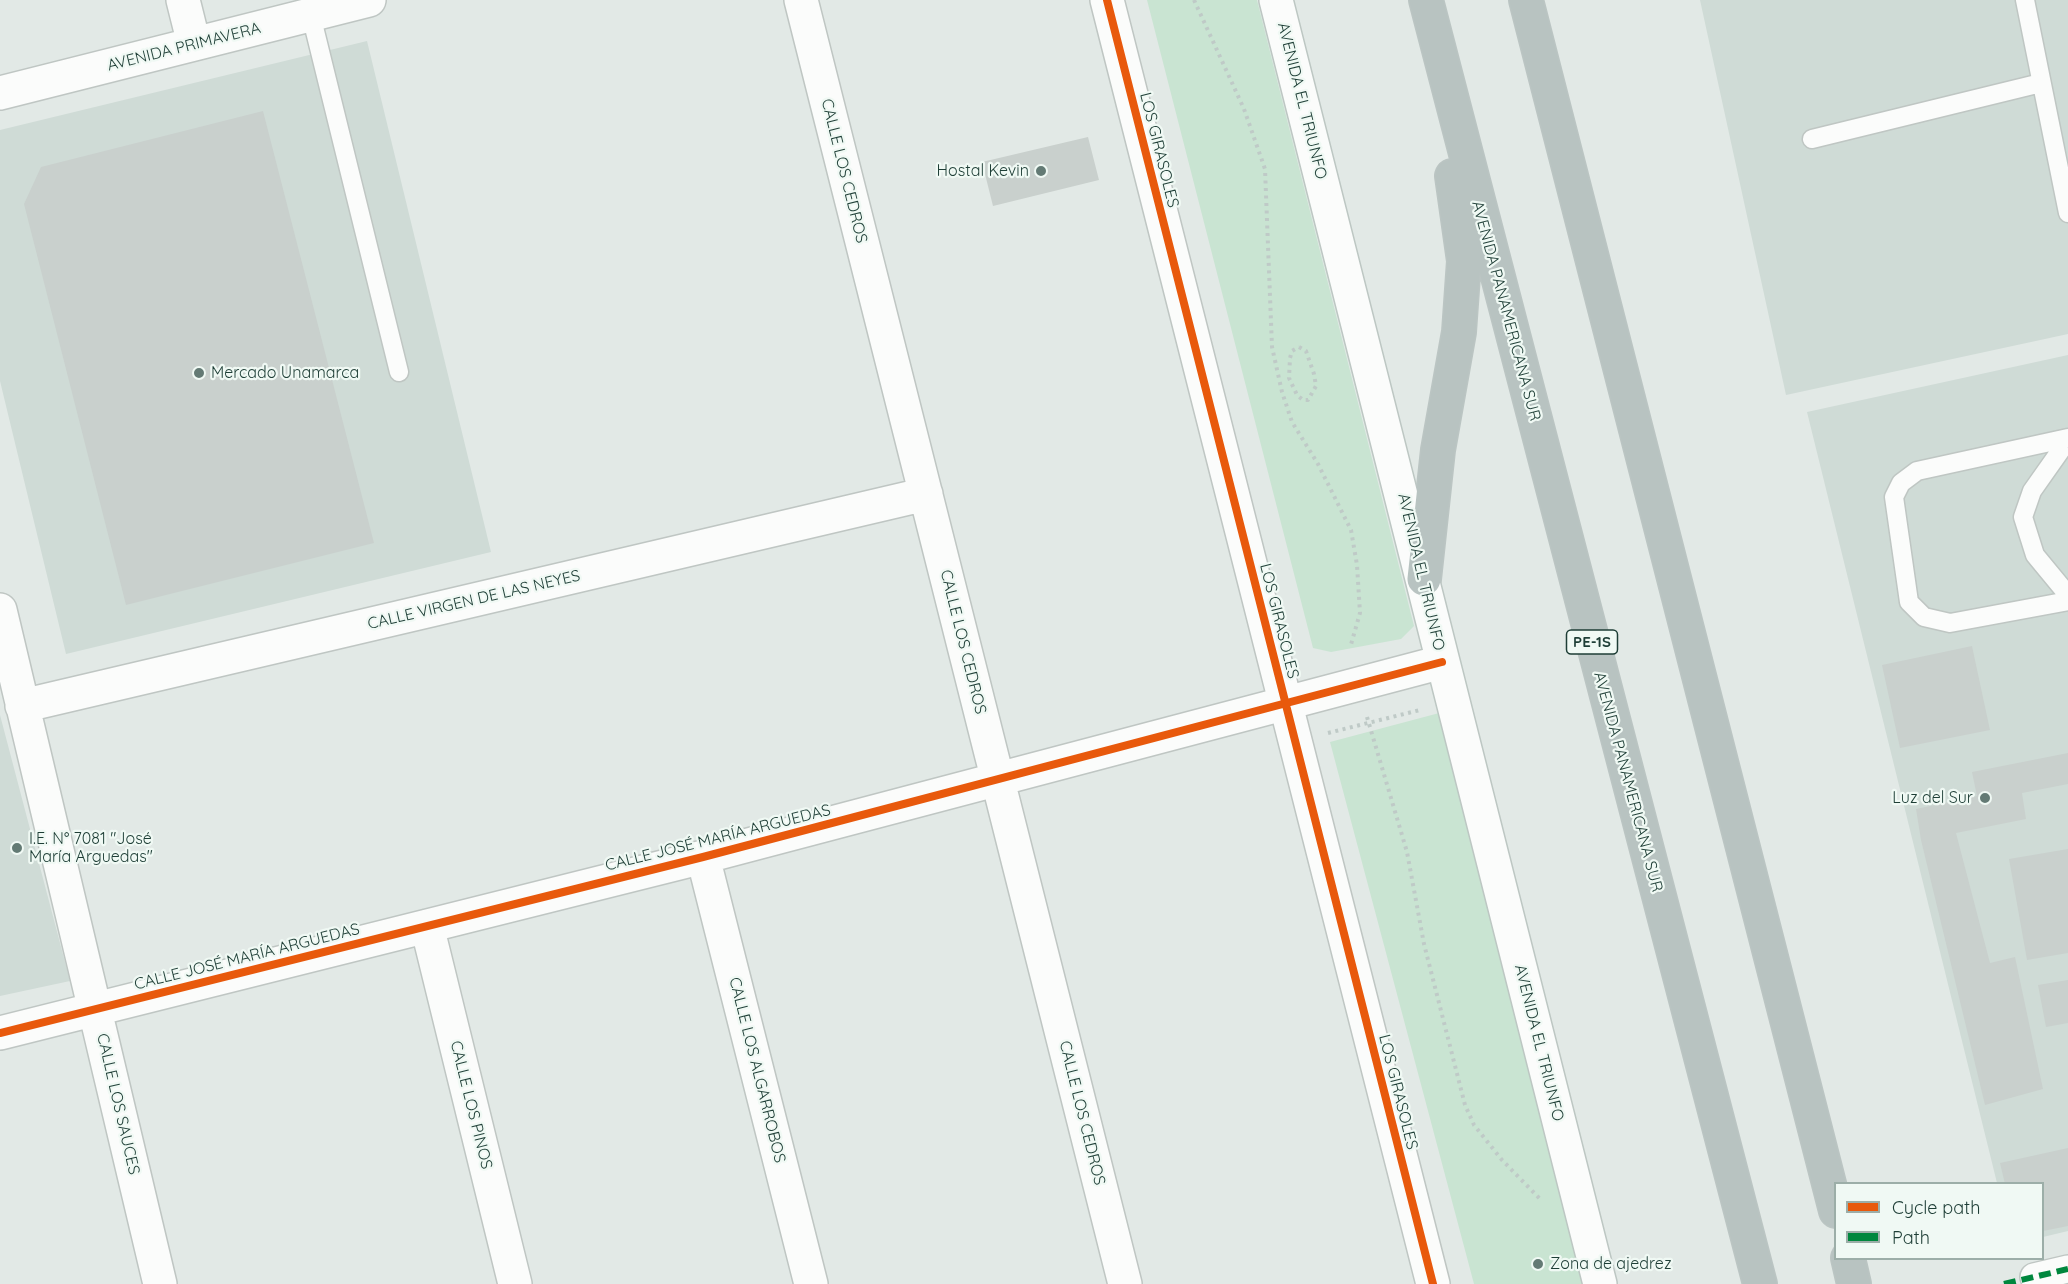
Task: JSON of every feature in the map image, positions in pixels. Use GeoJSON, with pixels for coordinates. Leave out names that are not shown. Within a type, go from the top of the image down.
{"type":"FeatureCollection","features":[{"type":"Feature","properties":{"kind":"highway","name":"AVENIDA PANAMERICANA SUR"},"geometry":{"type":"LineString","coordinates":[[1426,0],[1760,1284]]}},
{"type":"Feature","properties":{"kind":"highway"},"geometry":{"type":"LineString","coordinates":[[1526,0],[1834,1203]]}},
{"type":"Feature","properties":{"kind":"highway"},"geometry":{"type":"LineString","coordinates":[[1424,579],[1438,450],[1460,332],[1464,261],[1438,49]]}},
{"type":"Feature","properties":{"kind":"highway"},"geometry":{"type":"LineString","coordinates":[[1848,1260],[1854,1284]]}},
{"type":"Feature","properties":{"kind":"street"},"geometry":{"type":"LineString","coordinates":[[183,0],[194,44]]}},
{"type":"Feature","properties":{"kind":"street","name":"AVENIDA PRIMAVERA"},"geometry":{"type":"LineString","coordinates":[[0,93],[369,0]]}},
{"type":"Feature","properties":{"kind":"street","name":"CALLE LOS CEDROS"},"geometry":{"type":"LineString","coordinates":[[801,0],[1125,1284]]}},
{"type":"Feature","properties":{"kind":"street","name":"LOS GIRASOLES"},"geometry":{"type":"LineString","coordinates":[[1107,0],[1433,1284]]}},
{"type":"Feature","properties":{"kind":"street","name":"AVENIDA EL TRIUNFO"},"geometry":{"type":"LineString","coordinates":[[1276,0],[1424,579],[1442,662],[1600,1284]]}},
{"type":"Feature","properties":{"kind":"street","name":"CALLE VIRGEN DE LAS NEYES"},"geometry":{"type":"LineString","coordinates":[[22,706],[926,494]]}},
{"type":"Feature","properties":{"kind":"street","name":"CALLE LOS SAUCES"},"geometry":{"type":"LineString","coordinates":[[0,610],[160,1284]]}},
{"type":"Feature","properties":{"kind":"street","name":"CALLE JOSÉ MARÍA ARGUEDAS"},"geometry":{"type":"LineString","coordinates":[[0,1033],[703,857],[1285,701],[1442,662]]}},
{"type":"Feature","properties":{"kind":"street","name":"CALLE LOS ALGARROBOS"},"geometry":{"type":"LineString","coordinates":[[703,857],[811,1284]]}},
{"type":"Feature","properties":{"kind":"street","name":"CALLE LOS PINOS"},"geometry":{"type":"LineString","coordinates":[[427,926],[515,1284]]}},
{"type":"Feature","properties":{"kind":"street"},"geometry":{"type":"LineString","coordinates":[[2034,1277],[2068,1269]]}},
{"type":"Feature","properties":{"kind":"lane"},"geometry":{"type":"LineString","coordinates":[[2025,0],[2068,213]]}},
{"type":"Feature","properties":{"kind":"lane"},"geometry":{"type":"LineString","coordinates":[[311,15],[399,372]]}},
{"type":"Feature","properties":{"kind":"lane"},"geometry":{"type":"LineString","coordinates":[[1812,139],[2041,83]]}},
{"type":"Feature","properties":{"kind":"lane"},"geometry":{"type":"LineString","coordinates":[[2068,439],[2032,491],[2023,517],[2035,555],[2068,595]]}},
{"type":"Feature","properties":{"kind":"lane"},"geometry":{"type":"LineString","coordinates":[[2068,439],[1917,471],[1901,483],[1894,497],[1909,602],[1924,617],[1950,623],[2068,601]]}},
{"type":"Feature","properties":{"kind":"path"},"geometry":{"type":"LineString","coordinates":[[1302,347],[1311,361],[1316,386],[1313,396],[1303,400],[1293,390],[1289,378],[1292,351],[1302,347]]}},
{"type":"Feature","properties":{"kind":"path"},"geometry":{"type":"LineString","coordinates":[[1279,379],[1289,378]]}},
{"type":"Feature","properties":{"kind":"path"},"geometry":{"type":"LineString","coordinates":[[1295,741],[1452,701]]}},
{"type":"Feature","properties":{"kind":"shaded area"},"geometry":{"type":"Polygon","coordinates":[[[1700,0],[2068,0],[2068,334],[1786,395],[1700,0]]]}},
{"type":"Feature","properties":{"kind":"shaded area"},"geometry":{"type":"Polygon","coordinates":[[[367,41],[491,552],[66,654],[0,381],[0,130],[367,41]]]}},
{"type":"Feature","properties":{"kind":"shaded area","name":"Luz del Sur"},"geometry":{"type":"Polygon","coordinates":[[[2068,355],[2068,1231],[2044,1237],[2044,1182],[1997,1182],[1807,412],[2068,355]]]}},
{"type":"Feature","properties":{"kind":"shaded area","name":"I.E. N° 7081 \"José María Arguedas\""},"geometry":{"type":"Polygon","coordinates":[[[0,715],[70,981],[0,996],[0,715]]]}},
{"type":"Feature","properties":{"kind":"green space"},"geometry":{"type":"Polygon","coordinates":[[[1147,0],[1257,0],[1414,626],[1401,639],[1331,652],[1313,648],[1147,0]]]}},
{"type":"Feature","properties":{"kind":"green space"},"geometry":{"type":"Polygon","coordinates":[[[1443,712],[1589,1284],[1474,1284],[1330,742],[1443,712]]]}},
{"type":"Feature","properties":{"kind":"building","name":"Mercado Unamarca"},"geometry":{"type":"Polygon","coordinates":[[[263,111],[374,543],[126,605],[24,204],[41,167],[263,111]]]}},
{"type":"Feature","properties":{"kind":"building","name":"Hostal Kevin"},"geometry":{"type":"Polygon","coordinates":[[[1088,137],[1099,180],[993,206],[982,162],[1088,137]]]}},
{"type":"Feature","properties":{"kind":"building"},"geometry":{"type":"Polygon","coordinates":[[[1972,646],[1990,730],[1900,748],[1882,665],[1972,646]]]}},
{"type":"Feature","properties":{"kind":"building"},"geometry":{"type":"Polygon","coordinates":[[[2068,753],[2068,784],[2022,793],[2026,819],[1956,833],[1990,963],[2015,957],[2043,1089],[1985,1105],[1921,840],[1916,809],[1977,796],[1972,772],[2068,753]]]}},
{"type":"Feature","properties":{"kind":"building"},"geometry":{"type":"Polygon","coordinates":[[[2068,849],[2068,953],[2027,960],[2009,859],[2068,849]]]}},
{"type":"Feature","properties":{"kind":"building"},"geometry":{"type":"Polygon","coordinates":[[[2068,980],[2068,1023],[2046,1027],[2038,985],[2068,980]]]}},
{"type":"Feature","properties":{"kind":"building"},"geometry":{"type":"Polygon","coordinates":[[[2068,1148],[2068,1226],[2044,1231],[2044,1182],[2005,1182],[2000,1163],[2068,1148]]]}},
{"type":"Feature","properties":{"kind":"marked path"},"geometry":{"type":"LineString","coordinates":[[2004,1284],[2068,1269]]}},
{"type":"Feature","properties":{"kind":"cycle path"},"geometry":{"type":"LineString","coordinates":[[1107,0],[1433,1284]]}},
{"type":"Feature","properties":{"kind":"cycle path"},"geometry":{"type":"LineString","coordinates":[[0,1033],[703,857],[1442,662]]}},
{"type":"Feature","properties":{"kind":"place","name":"Hostal Kevin"},"geometry":{"type":"Point","coordinates":[1041,171]}},
{"type":"Feature","properties":{"kind":"place","name":"Mercado Unamarca"},"geometry":{"type":"Point","coordinates":[199,373]}},
{"type":"Feature","properties":{"kind":"place","name":"Luz del Sur"},"geometry":{"type":"Point","coordinates":[1985,798]}},
{"type":"Feature","properties":{"kind":"place","name":"I.E. N° 7081 \"José María Arguedas\""},"geometry":{"type":"Point","coordinates":[17,848]}},
{"type":"Feature","properties":{"kind":"place","name":"Zona de ajedrez"},"geometry":{"type":"Point","coordinates":[1538,1264]}}]}
